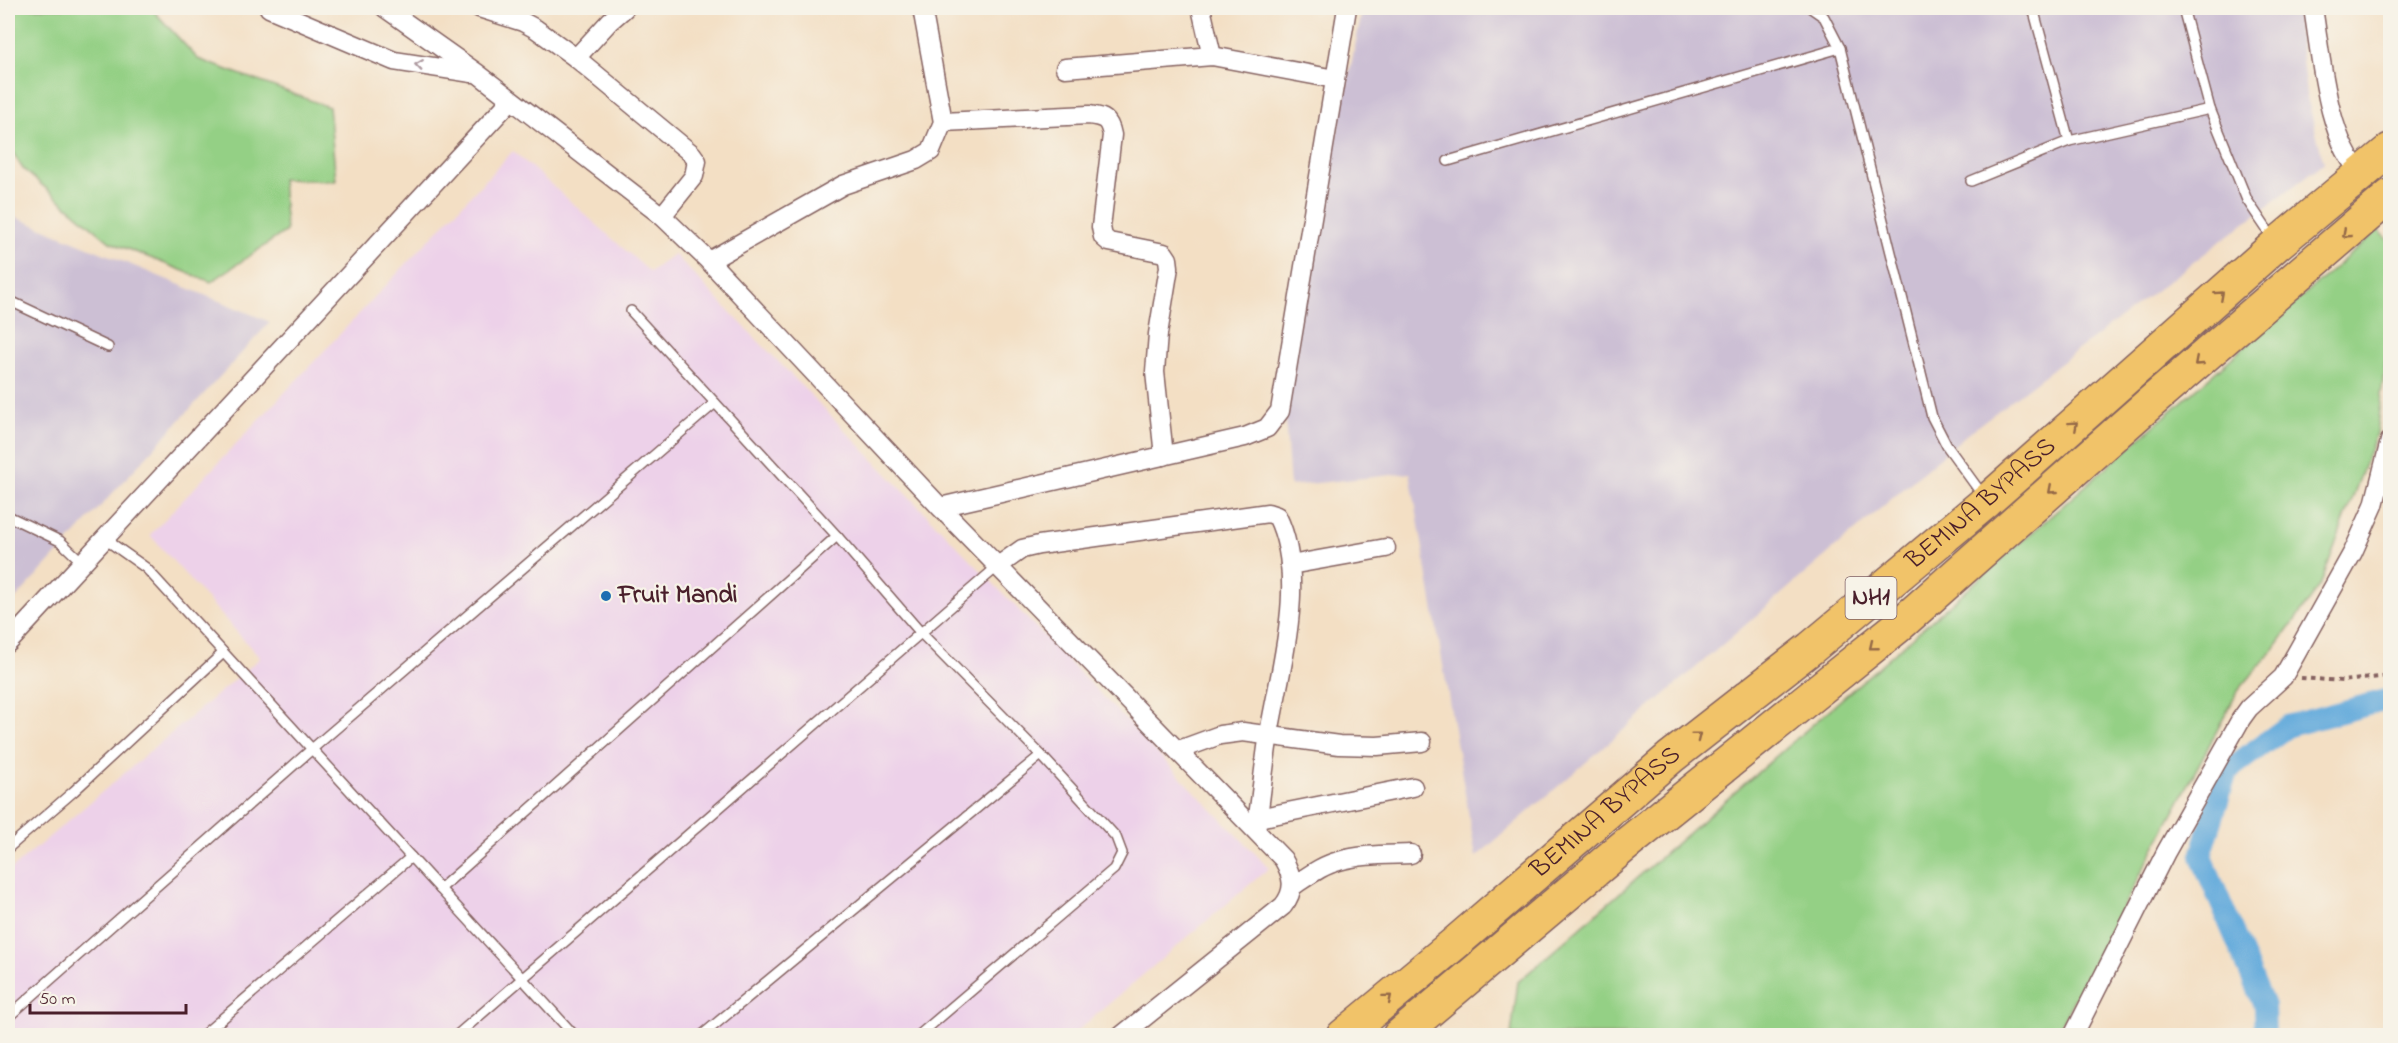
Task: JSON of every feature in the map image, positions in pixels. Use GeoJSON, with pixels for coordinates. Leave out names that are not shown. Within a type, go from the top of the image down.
{"type":"FeatureCollection","features":[{"type":"Feature","properties":{"kind":"highway","name":"BEMINA BYPASS"},"geometry":{"type":"LineString","coordinates":[[1343,1035],[1454,944],[1671,757],[1811,648],[1987,501],[2277,244],[2391,150]]}},
{"type":"Feature","properties":{"kind":"highway","name":"BEMINA BYPASS"},"geometry":{"type":"LineString","coordinates":[[1399,1035],[1623,847],[1896,628],[2150,403],[2388,203]]}},
{"type":"Feature","properties":{"kind":"street"},"geometry":{"type":"LineString","coordinates":[[269,8],[394,61],[477,73]]}},
{"type":"Feature","properties":{"kind":"street"},"geometry":{"type":"LineString","coordinates":[[385,8],[477,73],[662,216],[709,261],[940,507],[1179,750],[1257,824],[1283,859],[1291,872],[1293,886],[1290,898],[1283,906],[1121,1035]]}},
{"type":"Feature","properties":{"kind":"street"},"geometry":{"type":"LineString","coordinates":[[479,8],[530,25],[576,58],[677,140],[697,161],[694,176],[662,216]]}},
{"type":"Feature","properties":{"kind":"street"},"geometry":{"type":"LineString","coordinates":[[576,58],[625,8]]}},
{"type":"Feature","properties":{"kind":"street"},"geometry":{"type":"LineString","coordinates":[[709,261],[843,185],[931,152],[943,122],[922,8]]}},
{"type":"Feature","properties":{"kind":"street"},"geometry":{"type":"LineString","coordinates":[[1202,8],[1212,56]]}},
{"type":"Feature","properties":{"kind":"street"},"geometry":{"type":"LineString","coordinates":[[940,507],[1245,437],[1267,428],[1280,411],[1309,250],[1347,8]]}},
{"type":"Feature","properties":{"kind":"street"},"geometry":{"type":"LineString","coordinates":[[2313,8],[2331,113],[2351,164],[2362,174]]}},
{"type":"Feature","properties":{"kind":"street"},"geometry":{"type":"LineString","coordinates":[[1065,68],[1212,56],[1335,78]]}},
{"type":"Feature","properties":{"kind":"street"},"geometry":{"type":"LineString","coordinates":[[8,643],[511,100]]}},
{"type":"Feature","properties":{"kind":"street"},"geometry":{"type":"LineString","coordinates":[[943,122],[1089,115],[1104,117],[1109,123],[1112,135],[1101,227],[1103,237],[1109,242],[1164,253],[1168,259],[1169,267],[1158,334],[1155,372],[1164,456]]}},
{"type":"Feature","properties":{"kind":"street"},"geometry":{"type":"LineString","coordinates":[[2073,1035],[2166,852],[2241,719],[2249,708],[2283,677],[2353,552],[2374,506],[2391,441]]}},
{"type":"Feature","properties":{"kind":"street"},"geometry":{"type":"LineString","coordinates":[[998,566],[1022,549],[1039,545],[1268,513],[1277,516],[1282,525],[1290,565],[1284,652],[1269,735],[1257,824]]}},
{"type":"Feature","properties":{"kind":"street"},"geometry":{"type":"LineString","coordinates":[[1290,565],[1386,548]]}},
{"type":"Feature","properties":{"kind":"street"},"geometry":{"type":"LineString","coordinates":[[1179,750],[1220,735],[1243,732],[1339,745],[1377,746],[1422,742]]}},
{"type":"Feature","properties":{"kind":"street"},"geometry":{"type":"LineString","coordinates":[[1257,824],[1413,787]]}},
{"type":"Feature","properties":{"kind":"street"},"geometry":{"type":"LineString","coordinates":[[1293,886],[1337,861],[1357,857],[1411,854]]}},
{"type":"Feature","properties":{"kind":"lane"},"geometry":{"type":"LineString","coordinates":[[1811,8],[1824,17],[1840,48],[1932,417],[1947,446],[1987,501]]}},
{"type":"Feature","properties":{"kind":"lane"},"geometry":{"type":"LineString","coordinates":[[2033,8],[2069,141]]}},
{"type":"Feature","properties":{"kind":"lane"},"geometry":{"type":"LineString","coordinates":[[2183,8],[2210,109],[2247,200],[2277,244]]}},
{"type":"Feature","properties":{"kind":"lane"},"geometry":{"type":"LineString","coordinates":[[1448,161],[1840,48]]}},
{"type":"Feature","properties":{"kind":"lane"},"geometry":{"type":"LineString","coordinates":[[1971,181],[2069,141],[2210,109]]}},
{"type":"Feature","properties":{"kind":"lane"},"geometry":{"type":"LineString","coordinates":[[8,300],[108,347]]}},
{"type":"Feature","properties":{"kind":"lane"},"geometry":{"type":"LineString","coordinates":[[631,311],[837,536],[921,633],[1041,755],[1116,837],[1122,854],[1114,869],[918,1035]]}},
{"type":"Feature","properties":{"kind":"lane"},"geometry":{"type":"LineString","coordinates":[[8,1017],[312,749],[715,403]]}},
{"type":"Feature","properties":{"kind":"lane"},"geometry":{"type":"LineString","coordinates":[[8,516],[60,541],[82,562]]}},
{"type":"Feature","properties":{"kind":"lane"},"geometry":{"type":"LineString","coordinates":[[440,889],[837,536]]}},
{"type":"Feature","properties":{"kind":"lane"},"geometry":{"type":"LineString","coordinates":[[105,539],[146,568],[575,1035]]}},
{"type":"Feature","properties":{"kind":"lane"},"geometry":{"type":"LineString","coordinates":[[456,1035],[998,566]]}},
{"type":"Feature","properties":{"kind":"lane"},"geometry":{"type":"LineString","coordinates":[[8,848],[74,791],[223,653]]}},
{"type":"Feature","properties":{"kind":"lane"},"geometry":{"type":"LineString","coordinates":[[701,1035],[1041,755]]}},
{"type":"Feature","properties":{"kind":"lane"},"geometry":{"type":"LineString","coordinates":[[202,1035],[411,857]]}},
{"type":"Feature","properties":{"kind":"path"},"geometry":{"type":"LineString","coordinates":[[2283,677],[2342,681],[2391,676]]}},
{"type":"Feature","properties":{"kind":"shaded area"},"geometry":{"type":"Polygon","coordinates":[[[1363,8],[2296,8],[2306,94],[2324,163],[1967,434],[1476,857],[1410,473],[1290,486],[1283,389],[1363,8]]]}},
{"type":"Feature","properties":{"kind":"shaded area","name":"Fruit Mandi"},"geometry":{"type":"Polygon","coordinates":[[[513,151],[650,272],[674,254],[1269,868],[1071,1036],[8,1035],[8,872],[260,658],[150,535],[513,151]]]}},
{"type":"Feature","properties":{"kind":"shaded area"},"geometry":{"type":"Polygon","coordinates":[[[8,214],[270,322],[8,607],[8,214]]]}},
{"type":"Feature","properties":{"kind":"green space"},"geometry":{"type":"Polygon","coordinates":[[[8,8],[151,8],[198,59],[329,107],[336,181],[282,179],[286,231],[211,282],[110,242],[23,169],[8,145],[8,8]]]}},
{"type":"Feature","properties":{"kind":"green space"},"geometry":{"type":"Polygon","coordinates":[[[2378,230],[2390,241],[2390,328],[2376,434],[2320,586],[2274,649],[2238,691],[2055,1035],[1511,1035],[1518,982],[2378,230]]]}},
{"type":"Feature","properties":{"kind":"waterway"},"geometry":{"type":"LineString","coordinates":[[2265,1036],[2264,1006],[2201,856],[2227,771],[2288,726],[2390,699]]}},
{"type":"Feature","properties":{"kind":"place","name":"Fruit Mandi"},"geometry":{"type":"Point","coordinates":[606,596]}}]}
